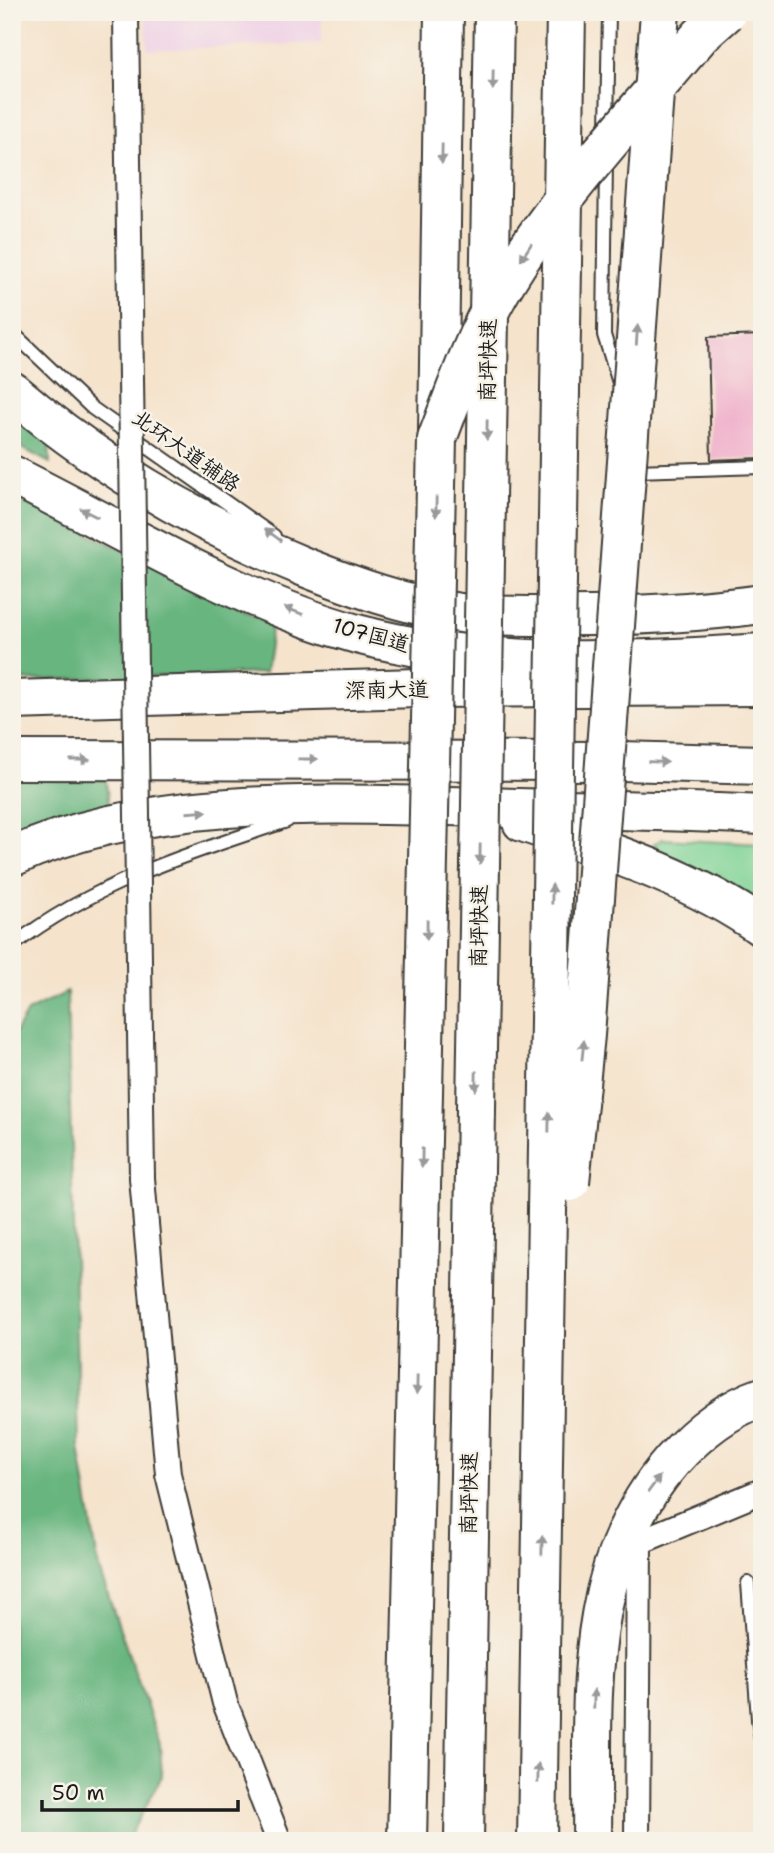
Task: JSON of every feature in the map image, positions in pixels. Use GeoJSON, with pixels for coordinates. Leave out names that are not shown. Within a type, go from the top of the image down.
{"type":"FeatureCollection","features":[{"type":"Feature","properties":{"kind":"main road"},"geometry":{"type":"LineString","coordinates":[[407,1841],[438,439],[444,12]]}},
{"type":"Feature","properties":{"kind":"main road","name":"南坪快速"},"geometry":{"type":"LineString","coordinates":[[464,1841],[494,12]]}},
{"type":"Feature","properties":{"kind":"main road"},"geometry":{"type":"LineString","coordinates":[[537,1841],[566,12]]}},
{"type":"Feature","properties":{"kind":"main road"},"geometry":{"type":"LineString","coordinates":[[544,1386],[566,1223],[585,1035],[660,12]]}},
{"type":"Feature","properties":{"kind":"main road"},"geometry":{"type":"LineString","coordinates":[[438,439],[463,371],[499,293],[547,220],[700,36],[727,12]]}},
{"type":"Feature","properties":{"kind":"main road"},"geometry":{"type":"LineString","coordinates":[[12,391],[111,467],[172,505],[226,533],[351,585],[415,605],[458,613],[631,604],[688,611],[762,604]]}},
{"type":"Feature","properties":{"kind":"main road","name":"107国道"},"geometry":{"type":"LineString","coordinates":[[12,475],[213,576],[324,623],[365,636],[442,652],[527,660],[762,653]]}},
{"type":"Feature","properties":{"kind":"main road"},"geometry":{"type":"LineString","coordinates":[[688,611],[762,585]]}},
{"type":"Feature","properties":{"kind":"main road"},"geometry":{"type":"LineString","coordinates":[[418,688],[527,660]]}},
{"type":"Feature","properties":{"kind":"main road","name":"深南大道"},"geometry":{"type":"LineString","coordinates":[[12,700],[418,688],[762,686]]}},
{"type":"Feature","properties":{"kind":"main road"},"geometry":{"type":"LineString","coordinates":[[12,760],[608,761],[762,765]]}},
{"type":"Feature","properties":{"kind":"main road"},"geometry":{"type":"LineString","coordinates":[[12,857],[80,831],[172,815],[281,807],[394,805],[762,815]]}},
{"type":"Feature","properties":{"kind":"main road"},"geometry":{"type":"LineString","coordinates":[[458,807],[520,822],[646,867],[695,888],[762,927]]}},
{"type":"Feature","properties":{"kind":"main road"},"geometry":{"type":"LineString","coordinates":[[592,1841],[594,1658],[603,1597],[622,1535],[653,1483],[692,1439],[744,1404],[762,1397]]}},
{"type":"Feature","properties":{"kind":"street"},"geometry":{"type":"LineString","coordinates":[[126,13],[142,1178],[168,1474],[225,1703],[279,1841]]}},
{"type":"Feature","properties":{"kind":"street"},"geometry":{"type":"LineString","coordinates":[[636,1841],[639,1542],[762,1490]]}},
{"type":"Feature","properties":{"kind":"lane"},"geometry":{"type":"LineString","coordinates":[[609,12],[604,335],[630,418],[635,471],[631,604]]}},
{"type":"Feature","properties":{"kind":"lane","name":"北环大道辅路"},"geometry":{"type":"LineString","coordinates":[[12,332],[92,408],[301,555],[351,585]]}},
{"type":"Feature","properties":{"kind":"lane"},"geometry":{"type":"LineString","coordinates":[[635,471],[762,467]]}},
{"type":"Feature","properties":{"kind":"lane"},"geometry":{"type":"LineString","coordinates":[[12,946],[75,905],[154,868],[203,849],[288,821],[394,805]]}},
{"type":"Feature","properties":{"kind":"lane"},"geometry":{"type":"LineString","coordinates":[[748,1583],[762,1747]]}},
{"type":"Feature","properties":{"kind":"shaded area"},"geometry":{"type":"Polygon","coordinates":[[[145,12],[322,12],[321,43],[148,50],[145,12]]]}},
{"type":"Feature","properties":{"kind":"green space"},"geometry":{"type":"Polygon","coordinates":[[[12,410],[49,439],[50,463],[12,443],[12,410]]]}},
{"type":"Feature","properties":{"kind":"green space"},"geometry":{"type":"Polygon","coordinates":[[[12,496],[272,623],[265,673],[12,681],[12,496]]]}},
{"type":"Feature","properties":{"kind":"green space"},"geometry":{"type":"Polygon","coordinates":[[[12,777],[106,780],[109,808],[48,820],[12,836],[12,777]]]}},
{"type":"Feature","properties":{"kind":"green space"},"geometry":{"type":"Polygon","coordinates":[[[662,839],[762,844],[762,905],[658,852],[654,844],[662,839]]]}},
{"type":"Feature","properties":{"kind":"green space"},"geometry":{"type":"Polygon","coordinates":[[[67,992],[79,1447],[99,1569],[160,1744],[162,1776],[127,1841],[12,1841],[12,1038],[27,1012],[67,992]]]}},
{"type":"Feature","properties":{"kind":"building"},"geometry":{"type":"Polygon","coordinates":[[[762,335],[762,458],[711,460],[708,337],[762,335]]]}}]}
